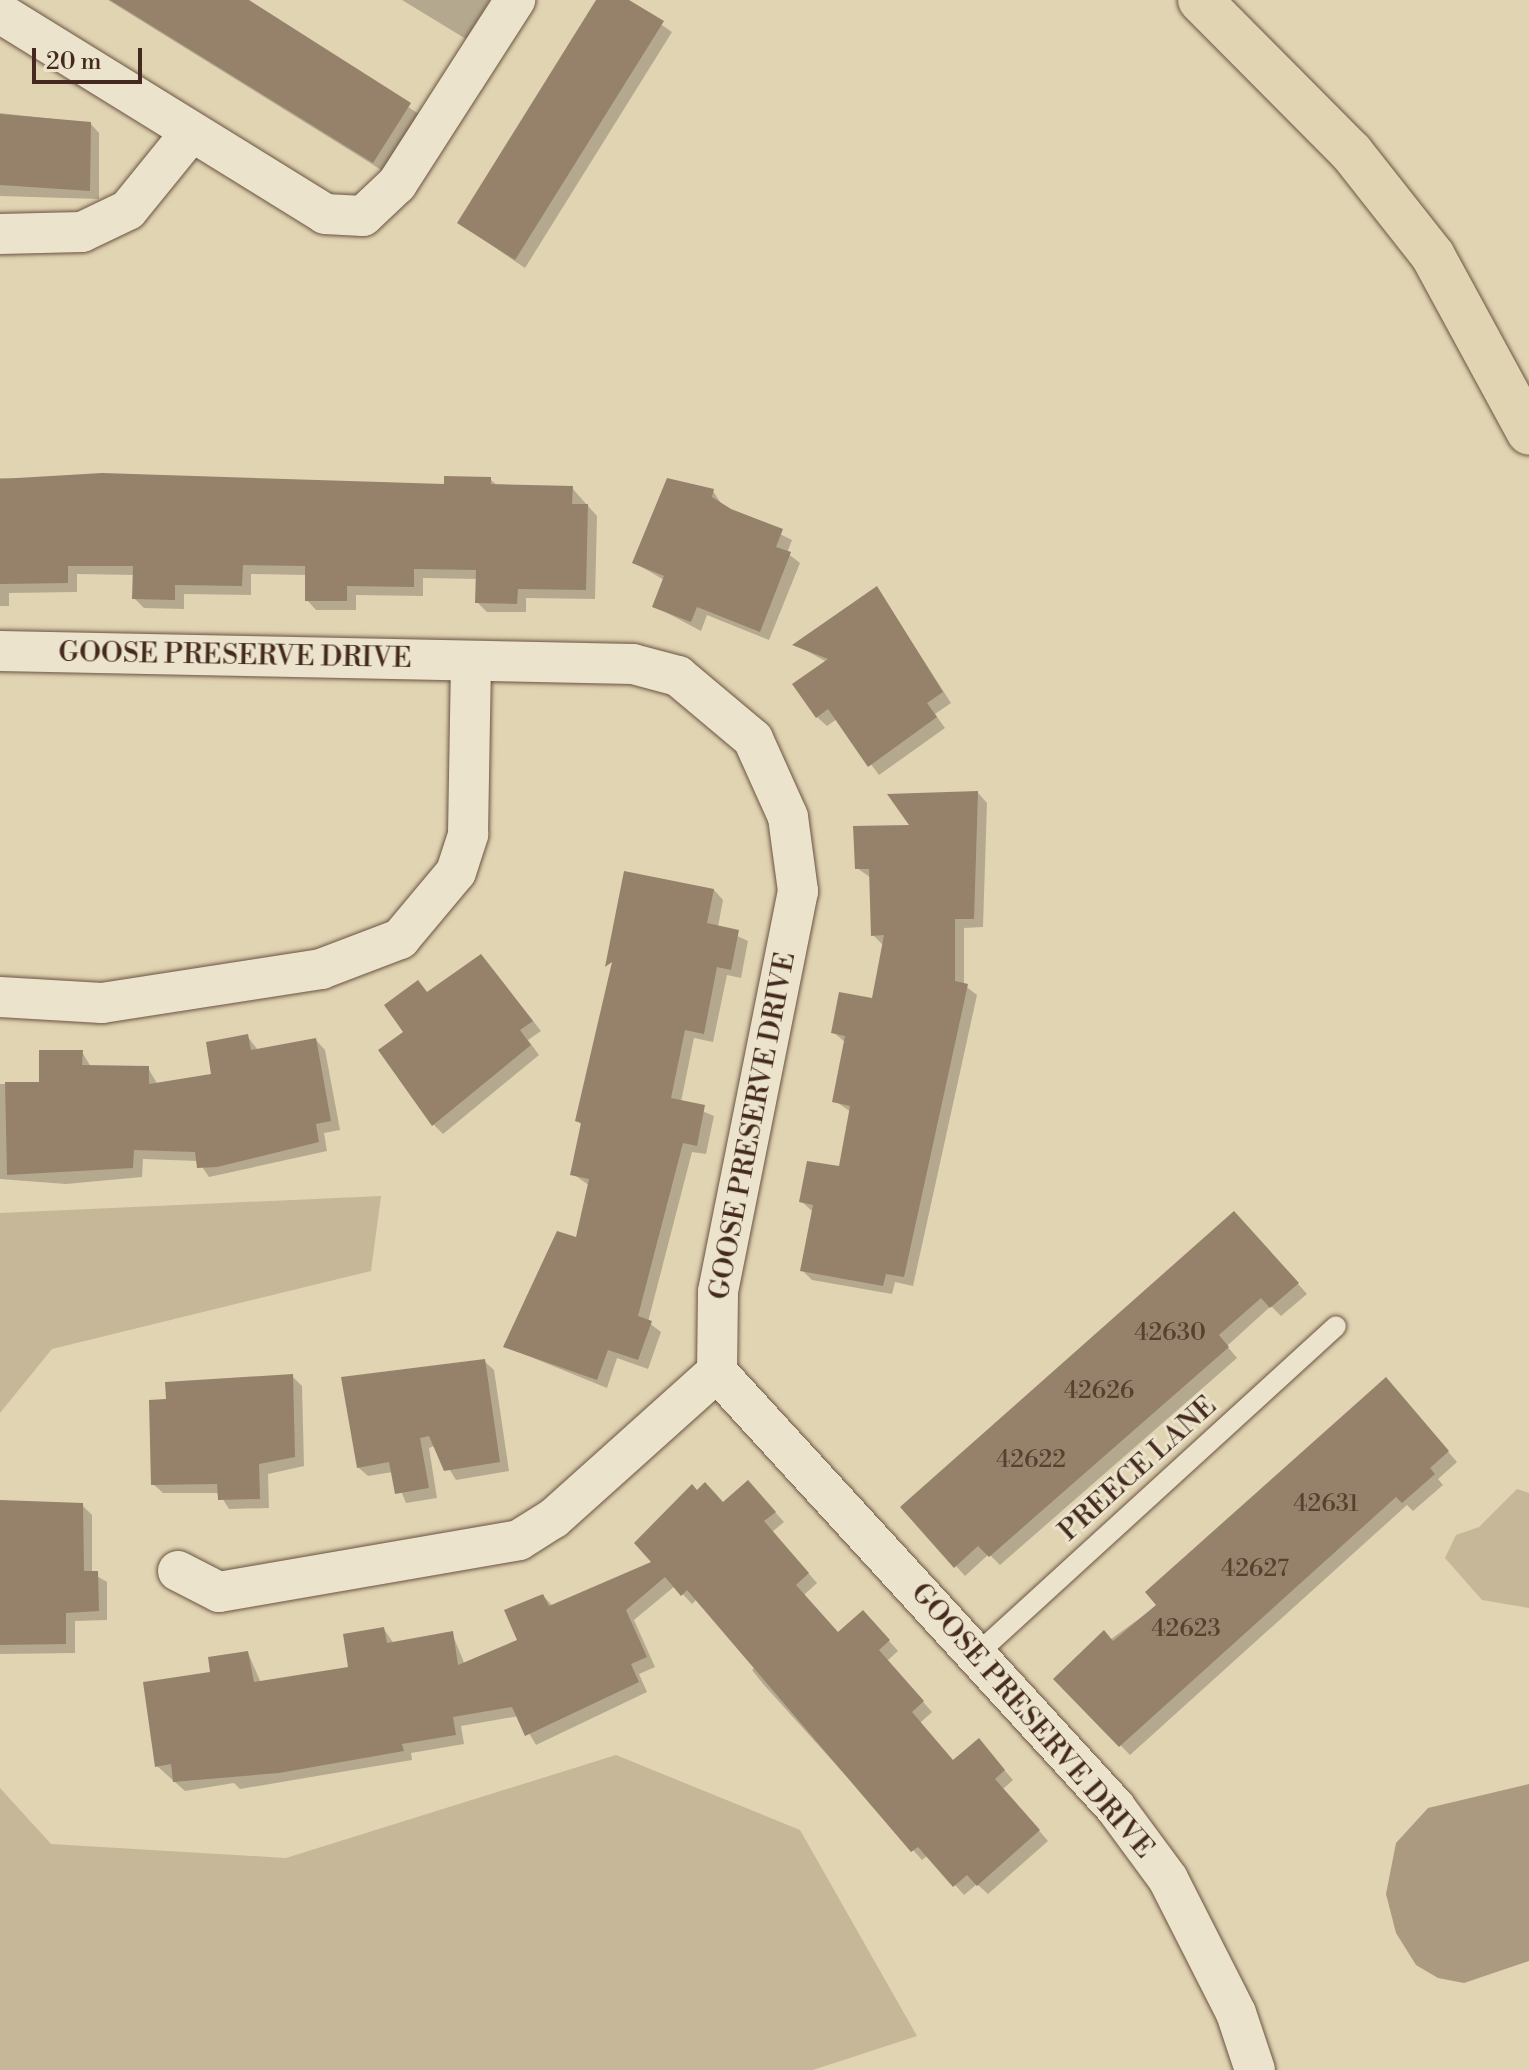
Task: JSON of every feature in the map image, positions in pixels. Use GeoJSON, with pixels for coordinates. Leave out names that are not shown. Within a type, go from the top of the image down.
{"type":"FeatureCollection","features":[{"type":"Feature","properties":{"kind":"highway"},"geometry":{"type":"LineString","coordinates":[[1200,0],[1342,141],[1433,256],[1529,433]]}},
{"type":"Feature","properties":{"kind":"street"},"geometry":{"type":"LineString","coordinates":[[0,13],[189,135],[325,214],[363,216],[397,184],[515,0]]}},
{"type":"Feature","properties":{"kind":"street"},"geometry":{"type":"LineString","coordinates":[[0,234],[82,232],[128,210],[189,135]]}},
{"type":"Feature","properties":{"kind":"street","name":"GOOSE PRESERVE DRIVE"},"geometry":{"type":"LineString","coordinates":[[0,651],[633,664],[678,676],[753,739],[775,776],[798,891],[718,1292],[717,1372],[1115,1807],[1168,1879],[1236,2013],[1255,2070]]}},
{"type":"Feature","properties":{"kind":"street"},"geometry":{"type":"LineString","coordinates":[[0,997],[102,1003],[321,969],[400,939],[433,907],[468,834],[471,661]]}},
{"type":"Feature","properties":{"kind":"street"},"geometry":{"type":"LineString","coordinates":[[178,1571],[219,1592],[519,1540],[554,1518],[717,1372]]}},
{"type":"Feature","properties":{"kind":"lane","name":"PREECE LANE"},"geometry":{"type":"LineString","coordinates":[[977,1654],[1336,1326]]}},
{"type":"Feature","properties":{"kind":"shaded area"},"geometry":{"type":"Polygon","coordinates":[[[381,1196],[371,1271],[52,1349],[0,1413],[0,1213],[381,1196]]]}},
{"type":"Feature","properties":{"kind":"shaded area"},"geometry":{"type":"Polygon","coordinates":[[[1517,1489],[1529,1493],[1529,1608],[1482,1600],[1445,1558],[1456,1535],[1479,1527],[1517,1489]]]}},
{"type":"Feature","properties":{"kind":"shaded area"},"geometry":{"type":"Polygon","coordinates":[[[616,1755],[800,1830],[917,2036],[813,2070],[0,2070],[0,1788],[51,1844],[286,1858],[616,1755]]]}},
{"type":"Feature","properties":{"kind":"shaded area"},"geometry":{"type":"Polygon","coordinates":[[[1529,1784],[1529,1961],[1464,1983],[1438,1978],[1416,1965],[1396,1933],[1386,1894],[1396,1843],[1428,1808],[1529,1784]]]}},
{"type":"Feature","properties":{"kind":"building"},"geometry":{"type":"Polygon","coordinates":[[[110,0],[249,0],[411,103],[373,163],[110,0]]]}},
{"type":"Feature","properties":{"kind":"building"},"geometry":{"type":"Polygon","coordinates":[[[596,0],[629,0],[664,21],[515,260],[457,223],[596,0]]]}},
{"type":"Feature","properties":{"kind":"building"},"geometry":{"type":"Polygon","coordinates":[[[0,114],[91,122],[90,191],[0,185],[0,114]]]}},
{"type":"Feature","properties":{"kind":"building"},"geometry":{"type":"Polygon","coordinates":[[[102,473],[444,484],[444,476],[491,477],[491,484],[573,486],[572,504],[588,504],[586,590],[518,589],[517,604],[475,603],[476,570],[414,569],[414,587],[347,586],[347,601],[305,601],[305,566],[243,565],[242,586],[175,585],[175,600],[132,599],[133,566],[68,566],[68,583],[0,584],[0,479],[102,473]]]}},
{"type":"Feature","properties":{"kind":"building"},"geometry":{"type":"Polygon","coordinates":[[[667,478],[714,489],[712,497],[731,509],[783,529],[776,547],[791,552],[760,632],[697,607],[691,622],[652,607],[664,576],[632,563],[667,478]]]}},
{"type":"Feature","properties":{"kind":"building"},"geometry":{"type":"Polygon","coordinates":[[[877,586],[943,692],[927,703],[937,717],[868,767],[828,709],[816,718],[792,684],[828,659],[792,645],[877,586]]]}},
{"type":"Feature","properties":{"kind":"building"},"geometry":{"type":"Polygon","coordinates":[[[978,791],[974,919],[955,919],[955,981],[968,984],[904,1277],[886,1274],[883,1286],[800,1271],[813,1205],[799,1202],[807,1161],[839,1166],[850,1106],[832,1102],[845,1036],[831,1033],[839,992],[872,998],[884,935],[871,936],[869,869],[855,869],[853,826],[909,825],[887,794],[978,791]]]}},
{"type":"Feature","properties":{"kind":"building"},"geometry":{"type":"Polygon","coordinates":[[[624,871],[714,889],[707,923],[739,930],[731,970],[717,967],[704,1034],[685,1030],[671,1098],[705,1105],[697,1146],[683,1143],[638,1316],[652,1321],[638,1360],[608,1350],[597,1380],[503,1347],[557,1231],[576,1237],[589,1179],[570,1175],[581,1123],[575,1121],[612,962],[605,967],[624,871]]]}},
{"type":"Feature","properties":{"kind":"building"},"geometry":{"type":"Polygon","coordinates":[[[481,954],[533,1021],[520,1030],[531,1045],[432,1126],[378,1050],[403,1032],[384,1005],[418,980],[427,992],[481,954]]]}},
{"type":"Feature","properties":{"kind":"building"},"geometry":{"type":"Polygon","coordinates":[[[248,1034],[251,1050],[316,1038],[331,1121],[316,1124],[319,1142],[217,1167],[197,1168],[195,1152],[134,1150],[133,1168],[7,1175],[5,1082],[39,1082],[39,1050],[83,1050],[82,1065],[149,1066],[149,1084],[211,1074],[206,1042],[248,1034]]]}},
{"type":"Feature","properties":{"kind":"building"},"geometry":{"type":"Polygon","coordinates":[[[1234,1211],[1299,1283],[1270,1308],[1261,1298],[1219,1335],[1229,1347],[989,1557],[978,1546],[954,1568],[900,1507],[1234,1211]]]}},
{"type":"Feature","properties":{"kind":"building"},"geometry":{"type":"Polygon","coordinates":[[[485,1359],[500,1462],[444,1471],[429,1436],[420,1438],[429,1488],[395,1494],[389,1462],[357,1468],[341,1377],[485,1359]]]}},
{"type":"Feature","properties":{"kind":"building"},"geometry":{"type":"Polygon","coordinates":[[[293,1374],[295,1457],[259,1464],[260,1499],[218,1500],[217,1484],[151,1485],[149,1400],[166,1399],[165,1382],[293,1374]]]}},
{"type":"Feature","properties":{"kind":"building"},"geometry":{"type":"Polygon","coordinates":[[[1386,1377],[1449,1451],[1430,1468],[1435,1474],[1402,1503],[1396,1497],[1119,1747],[1053,1679],[1104,1630],[1113,1641],[1156,1605],[1145,1592],[1386,1377]]]}},
{"type":"Feature","properties":{"kind":"building"},"geometry":{"type":"Polygon","coordinates":[[[748,1480],[776,1512],[764,1521],[809,1573],[796,1585],[838,1632],[863,1610],[890,1640],[879,1650],[924,1701],[912,1712],[953,1760],[979,1738],[1005,1770],[995,1779],[1040,1830],[977,1886],[967,1875],[953,1887],[918,1847],[911,1852],[687,1590],[681,1596],[665,1577],[626,1610],[647,1657],[631,1664],[639,1682],[525,1736],[512,1707],[453,1717],[456,1735],[402,1744],[404,1751],[279,1773],[173,1782],[171,1764],[155,1767],[143,1682],[210,1672],[208,1657],[248,1651],[254,1682],[348,1667],[343,1634],[384,1627],[387,1643],[453,1631],[458,1665],[517,1640],[504,1610],[543,1594],[549,1606],[651,1562],[634,1543],[692,1484],[697,1490],[705,1482],[723,1502],[748,1480]]]}},
{"type":"Feature","properties":{"kind":"building"},"geometry":{"type":"Polygon","coordinates":[[[0,1500],[83,1503],[84,1571],[98,1571],[99,1611],[66,1613],[66,1644],[0,1645],[0,1500]]]}}]}
